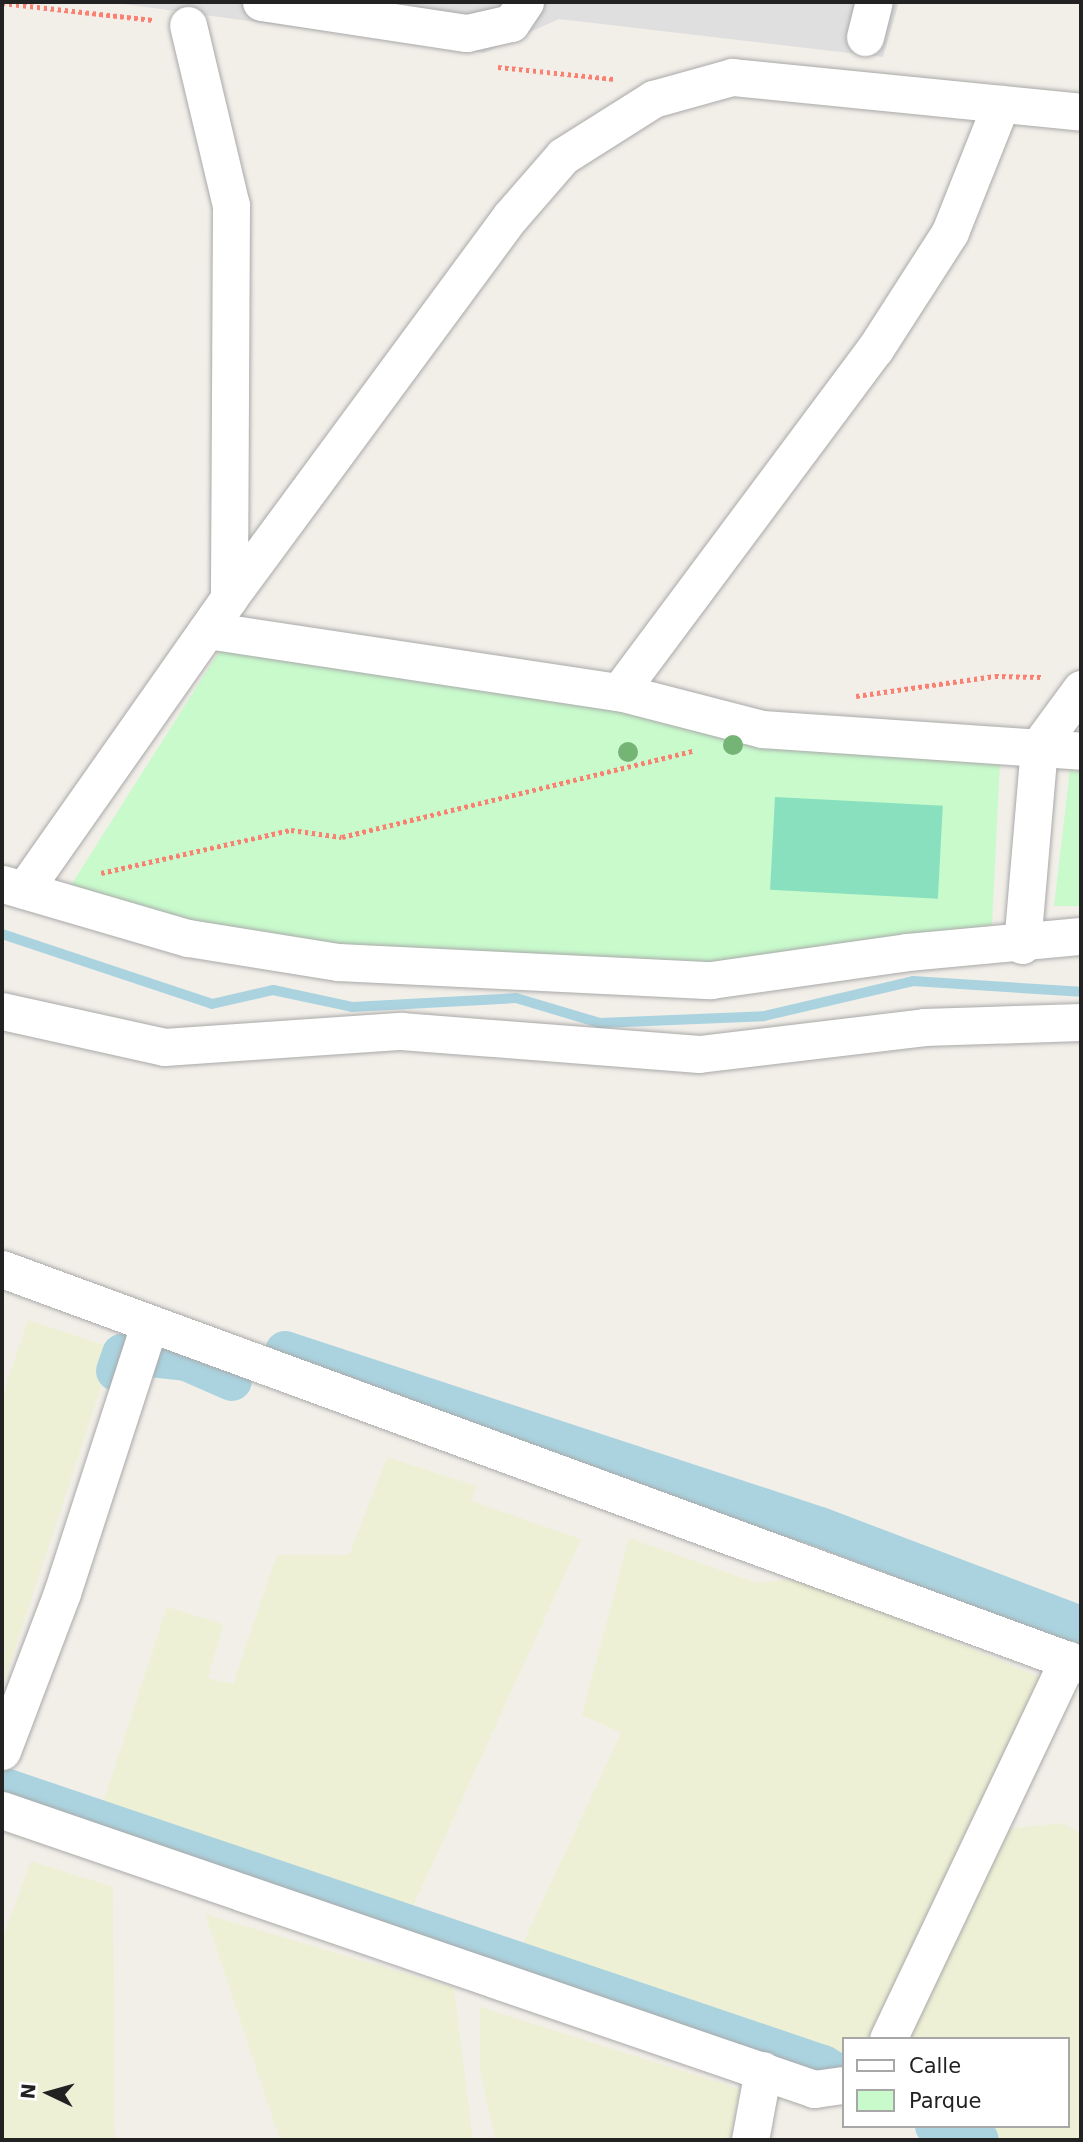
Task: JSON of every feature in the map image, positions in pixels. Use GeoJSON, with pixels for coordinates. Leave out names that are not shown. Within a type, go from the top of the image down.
{"type":"FeatureCollection","features":[{"type":"Feature","properties":{"kind":"street"},"geometry":{"type":"LineString","coordinates":[[261,2],[467,33],[511,23],[525,2]]}},
{"type":"Feature","properties":{"kind":"street"},"geometry":{"type":"LineString","coordinates":[[865,37],[874,2]]}},
{"type":"Feature","properties":{"kind":"street"},"geometry":{"type":"LineString","coordinates":[[188,25],[231,205],[229,598]]}},
{"type":"Feature","properties":{"kind":"street"},"geometry":{"type":"LineString","coordinates":[[1081,112],[732,77],[653,99],[563,156],[510,217],[207,630],[13,887],[188,938],[338,962],[711,980],[907,952],[1022,945],[1081,936]]}},
{"type":"Feature","properties":{"kind":"street"},"geometry":{"type":"LineString","coordinates":[[619,692],[876,349],[950,232],[1001,104]]}},
{"type":"Feature","properties":{"kind":"street"},"geometry":{"type":"LineString","coordinates":[[207,630],[619,692],[762,729],[1081,751]]}},
{"type":"Feature","properties":{"kind":"street"},"geometry":{"type":"LineString","coordinates":[[1022,945],[1039,746],[1069,683]]}},
{"type":"Feature","properties":{"kind":"street"},"geometry":{"type":"LineString","coordinates":[[2,1011],[164,1047],[401,1031],[699,1054],[924,1027],[1081,1022]]}},
{"type":"Feature","properties":{"kind":"street"},"geometry":{"type":"LineString","coordinates":[[2,1269],[1074,1663],[889,2037]]}},
{"type":"Feature","properties":{"kind":"street"},"geometry":{"type":"LineString","coordinates":[[2,1751],[62,1593],[149,1325]]}},
{"type":"Feature","properties":{"kind":"street"},"geometry":{"type":"LineString","coordinates":[[2,1810],[814,2088],[842,2085]]}},
{"type":"Feature","properties":{"kind":"street"},"geometry":{"type":"LineString","coordinates":[[750,2140],[763,2070]]}},
{"type":"Feature","properties":{"kind":"path"},"geometry":{"type":"LineString","coordinates":[[2,3],[66,9]]}},
{"type":"Feature","properties":{"kind":"path"},"geometry":{"type":"LineString","coordinates":[[847,700],[995,676],[1069,683]]}},
{"type":"Feature","properties":{"kind":"path"},"geometry":{"type":"LineString","coordinates":[[91,875],[291,830],[342,837],[701,749]]}},
{"type":"Feature","properties":{"kind":"shaded area"},"geometry":{"type":"Polygon","coordinates":[[[109,2],[899,2],[883,57],[559,19],[484,53],[109,2]]]}},
{"type":"Feature","properties":{"kind":"green space"},"geometry":{"type":"Polygon","coordinates":[[[220,650],[1000,762],[992,925],[705,968],[390,952],[186,927],[71,885],[220,650]]]}},
{"type":"Feature","properties":{"kind":"green space"},"geometry":{"type":"Polygon","coordinates":[[[1070,770],[1081,772],[1081,906],[1054,906],[1070,770]]]}},
{"type":"Feature","properties":{"kind":"green space"},"geometry":{"type":"Polygon","coordinates":[[[775,797],[943,806],[938,899],[770,890],[775,797]]]}},
{"type":"Feature","properties":{"kind":"green space"},"geometry":{"type":"Polygon","coordinates":[[[28,1320],[114,1348],[2,1688],[2,1398],[28,1320]]]}},
{"type":"Feature","properties":{"kind":"green space"},"geometry":{"type":"Polygon","coordinates":[[[387,1457],[477,1486],[471,1501],[581,1539],[411,1911],[101,1809],[167,1607],[223,1624],[208,1678],[233,1684],[277,1555],[349,1555],[387,1457]]]}},
{"type":"Feature","properties":{"kind":"green space"},"geometry":{"type":"Polygon","coordinates":[[[629,1538],[757,1583],[802,1578],[1042,1678],[877,2030],[871,2037],[842,2037],[842,2062],[522,1945],[621,1733],[582,1715],[629,1538]]]}},
{"type":"Feature","properties":{"kind":"green space"},"geometry":{"type":"Polygon","coordinates":[[[1062,1823],[1081,1833],[1081,2140],[1008,2140],[969,2128],[1069,2128],[1069,2037],[898,2037],[1003,1829],[1062,1823]]]}},
{"type":"Feature","properties":{"kind":"green space"},"geometry":{"type":"Polygon","coordinates":[[[31,1861],[113,1887],[115,2140],[2,2140],[2,1940],[31,1861]]]}},
{"type":"Feature","properties":{"kind":"green space"},"geometry":{"type":"Polygon","coordinates":[[[205,1914],[454,1988],[473,2140],[280,2140],[205,1914]]]}},
{"type":"Feature","properties":{"kind":"green space"},"geometry":{"type":"Polygon","coordinates":[[[480,2007],[740,2089],[730,2140],[495,2140],[480,2070],[480,2007]]]}},
{"type":"Feature","properties":{"kind":"waterway"},"geometry":{"type":"LineString","coordinates":[[2,934],[212,1004],[273,990],[352,1007],[516,998],[600,1023],[764,1016],[913,981],[1081,992]]}},
{"type":"Feature","properties":{"kind":"waterway"},"geometry":{"type":"LineString","coordinates":[[285,1351],[820,1527],[1081,1626]]}},
{"type":"Feature","properties":{"kind":"waterway"},"geometry":{"type":"LineString","coordinates":[[116,1371],[122,1354],[186,1361],[232,1381]]}},
{"type":"Feature","properties":{"kind":"waterway"},"geometry":{"type":"LineString","coordinates":[[2,1787],[823,2065],[842,2076]]}},
{"type":"Feature","properties":{"kind":"waterway"},"geometry":{"type":"LineString","coordinates":[[941,2128],[979,2140]]}}]}
